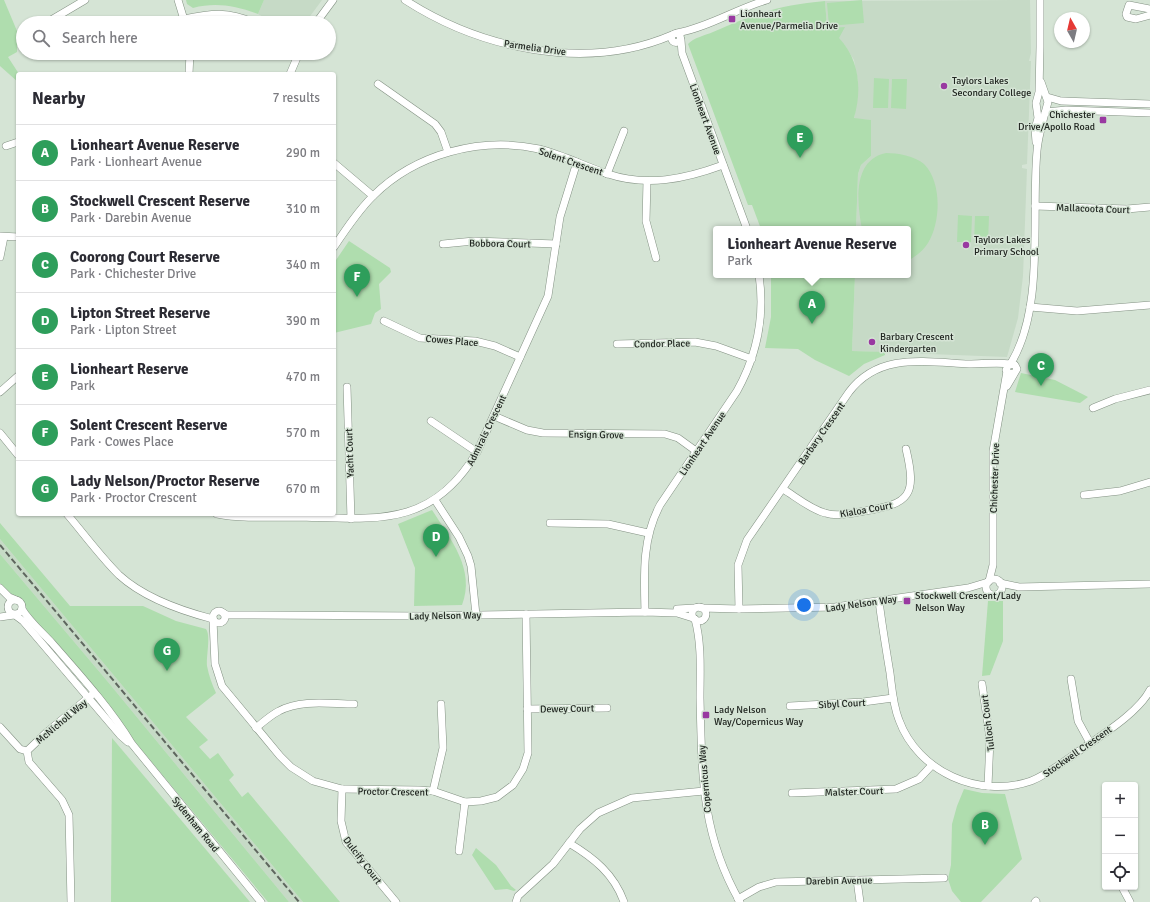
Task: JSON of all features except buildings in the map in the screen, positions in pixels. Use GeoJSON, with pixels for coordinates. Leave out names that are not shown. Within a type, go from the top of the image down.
{"type":"FeatureCollection","features":[{"type":"Feature","properties":{"kind":"street"},"geometry":{"type":"LineString","coordinates":[[58,16],[85,0]]}},
{"type":"Feature","properties":{"kind":"street"},"geometry":{"type":"LineString","coordinates":[[178,0],[183,16]]}},
{"type":"Feature","properties":{"kind":"street"},"geometry":{"type":"LineString","coordinates":[[321,16],[333,0]]}},
{"type":"Feature","properties":{"kind":"street","name":"Parmelia Drive"},"geometry":{"type":"LineString","coordinates":[[405,0],[433,17],[464,31],[497,42],[559,52],[597,52],[651,44],[676,38],[744,7],[767,0]]}},
{"type":"Feature","properties":{"kind":"street"},"geometry":{"type":"LineString","coordinates":[[1039,2],[1038,97],[1047,97],[1061,101],[1150,104]]}},
{"type":"Feature","properties":{"kind":"street"},"geometry":{"type":"LineString","coordinates":[[1150,9],[1129,5],[1126,14],[1127,17],[1132,19],[1150,15]]}},
{"type":"Feature","properties":{"kind":"street"},"geometry":{"type":"LineString","coordinates":[[205,16],[218,13],[238,16]]}},
{"type":"Feature","properties":{"kind":"street","name":"Lionheart Avenue"},"geometry":{"type":"LineString","coordinates":[[676,38],[745,226]]}},
{"type":"Feature","properties":{"kind":"street"},"geometry":{"type":"LineString","coordinates":[[189,72],[190,60]]}},
{"type":"Feature","properties":{"kind":"street"},"geometry":{"type":"LineString","coordinates":[[291,72],[296,60]]}},
{"type":"Feature","properties":{"kind":"street"},"geometry":{"type":"LineString","coordinates":[[1039,77],[1047,97]]}},
{"type":"Feature","properties":{"kind":"street"},"geometry":{"type":"LineString","coordinates":[[378,84],[434,124],[441,132],[448,152]]}},
{"type":"Feature","properties":{"kind":"street","name":"Chichester Drive"},"geometry":{"type":"LineString","coordinates":[[989,582],[993,565],[993,463],[996,434],[1011,368],[1019,348],[1030,307],[1037,150],[1035,133],[1038,118],[1038,97]]}},
{"type":"Feature","properties":{"kind":"street","name":"Chichester Drive"},"geometry":{"type":"LineString","coordinates":[[1037,150],[1048,104],[1047,97]]}},
{"type":"Feature","properties":{"kind":"street"},"geometry":{"type":"LineString","coordinates":[[1037,109],[1045,112],[1066,110],[1150,113]]}},
{"type":"Feature","properties":{"kind":"street"},"geometry":{"type":"LineString","coordinates":[[607,174],[624,131]]}},
{"type":"Feature","properties":{"kind":"street"},"geometry":{"type":"LineString","coordinates":[[6,146],[16,143]]}},
{"type":"Feature","properties":{"kind":"street","name":"Solent Crescent"},"geometry":{"type":"LineString","coordinates":[[336,244],[373,196],[386,185],[414,167],[448,152],[477,147],[507,145],[538,149],[607,174],[628,179],[647,181],[686,177],[723,165]]}},
{"type":"Feature","properties":{"kind":"street","name":"Admirals Crescent"},"geometry":{"type":"LineString","coordinates":[[277,516],[351,519],[390,517],[412,511],[435,500],[458,480],[477,452],[548,296],[560,217],[577,162]]}},
{"type":"Feature","properties":{"kind":"street"},"geometry":{"type":"LineString","coordinates":[[336,165],[373,196]]}},
{"type":"Feature","properties":{"kind":"street"},"geometry":{"type":"LineString","coordinates":[[647,181],[646,221],[656,258]]}},
{"type":"Feature","properties":{"kind":"street","name":"Mallacoota Court"},"geometry":{"type":"LineString","coordinates":[[1035,206],[1127,209],[1150,207]]}},
{"type":"Feature","properties":{"kind":"street"},"geometry":{"type":"LineString","coordinates":[[0,257],[2,236],[16,237]]}},
{"type":"Feature","properties":{"kind":"street","name":"Bobbora Court"},"geometry":{"type":"LineString","coordinates":[[443,244],[474,241],[556,244]]}},
{"type":"Feature","properties":{"kind":"street","name":"Lionheart Avenue"},"geometry":{"type":"LineString","coordinates":[[645,612],[645,552],[648,532],[652,519],[737,390],[752,359],[761,318],[759,278]]}},
{"type":"Feature","properties":{"kind":"street"},"geometry":{"type":"LineString","coordinates":[[1030,307],[1077,312],[1150,305]]}},
{"type":"Feature","properties":{"kind":"street","name":"Cowes Place"},"geometry":{"type":"LineString","coordinates":[[384,321],[420,338],[485,343],[520,357]]}},
{"type":"Feature","properties":{"kind":"street","name":"Condor Place"},"geometry":{"type":"LineString","coordinates":[[617,344],[695,342],[716,346],[752,359]]}},
{"type":"Feature","properties":{"kind":"street","name":"Barbary Crescent"},"geometry":{"type":"LineString","coordinates":[[739,609],[738,565],[748,540],[849,392],[867,374],[881,367],[904,362],[990,365],[1011,368]]}},
{"type":"Feature","properties":{"kind":"street"},"geometry":{"type":"LineString","coordinates":[[0,392],[16,378]]}},
{"type":"Feature","properties":{"kind":"street","name":"Yacht Court"},"geometry":{"type":"LineString","coordinates":[[347,387],[351,519]]}},
{"type":"Feature","properties":{"kind":"street"},"geometry":{"type":"LineString","coordinates":[[1093,408],[1115,399],[1150,390]]}},
{"type":"Feature","properties":{"kind":"street","name":"Ensign Grove"},"geometry":{"type":"LineString","coordinates":[[494,416],[527,430],[543,433],[664,434],[678,438],[696,451]]}},
{"type":"Feature","properties":{"kind":"street"},"geometry":{"type":"LineString","coordinates":[[431,421],[477,452]]}},
{"type":"Feature","properties":{"kind":"street"},"geometry":{"type":"LineString","coordinates":[[0,433],[16,453]]}},
{"type":"Feature","properties":{"kind":"street","name":"Kialoa Court"},"geometry":{"type":"LineString","coordinates":[[782,489],[818,511],[828,514],[841,514],[889,507],[899,503],[909,491],[911,474],[906,449]]}},
{"type":"Feature","properties":{"kind":"street"},"geometry":{"type":"LineString","coordinates":[[1084,494],[1120,491],[1150,482]]}},
{"type":"Feature","properties":{"kind":"street"},"geometry":{"type":"LineString","coordinates":[[435,500],[465,547],[471,566],[473,615]]}},
{"type":"Feature","properties":{"kind":"street","name":"Lady Nelson Way"},"geometry":{"type":"LineString","coordinates":[[69,516],[108,563],[125,579],[148,595],[213,619]]}},
{"type":"Feature","properties":{"kind":"street"},"geometry":{"type":"LineString","coordinates":[[550,523],[608,524],[648,532]]}},
{"type":"Feature","properties":{"kind":"street","name":"Chichester Drive"},"geometry":{"type":"LineString","coordinates":[[993,565],[999,582]]}},
{"type":"Feature","properties":{"kind":"street"},"geometry":{"type":"LineString","coordinates":[[1019,587],[994,595],[990,594],[986,588],[989,582],[994,580],[1019,587],[1150,584]]}},
{"type":"Feature","properties":{"kind":"street","name":"Lady Nelson Way"},"geometry":{"type":"LineString","coordinates":[[645,612],[666,608],[685,610],[698,608],[822,608],[968,588],[989,582]]}},
{"type":"Feature","properties":{"kind":"street"},"geometry":{"type":"LineString","coordinates":[[999,582],[1001,589],[999,593]]}},
{"type":"Feature","properties":{"kind":"street"},"geometry":{"type":"LineString","coordinates":[[0,588],[21,604],[22,609],[20,613],[15,615],[0,616]]}},
{"type":"Feature","properties":{"kind":"street"},"geometry":{"type":"LineString","coordinates":[[0,588],[9,613],[15,615]]}},
{"type":"Feature","properties":{"kind":"street","name":"Lady Nelson Way"},"geometry":{"type":"LineString","coordinates":[[968,588],[990,594]]}},
{"type":"Feature","properties":{"kind":"street"},"geometry":{"type":"LineString","coordinates":[[0,616],[11,601],[16,600]]}},
{"type":"Feature","properties":{"kind":"street","name":"Stockwell Crescent"},"geometry":{"type":"LineString","coordinates":[[879,601],[893,698],[897,715],[906,736],[932,765],[964,782],[988,786],[1013,786],[1040,777],[1090,743],[1135,709],[1150,690]]}},
{"type":"Feature","properties":{"kind":"street"},"geometry":{"type":"LineString","coordinates":[[698,608],[705,612],[704,617],[698,621],[694,619],[692,613],[698,608]]}},
{"type":"Feature","properties":{"kind":"street","name":"Sydenham Road"},"geometry":{"type":"LineString","coordinates":[[22,609],[29,620],[51,642],[92,695],[120,735],[132,744],[261,902]]}},
{"type":"Feature","properties":{"kind":"street","name":"Lady Nelson Way"},"geometry":{"type":"LineString","coordinates":[[704,617],[712,613],[729,609]]}},
{"type":"Feature","properties":{"kind":"street","name":"Lady Nelson Way"},"geometry":{"type":"LineString","coordinates":[[187,610],[209,613],[220,612],[227,615],[473,615],[645,612],[677,613],[694,619]]}},
{"type":"Feature","properties":{"kind":"street"},"geometry":{"type":"LineString","coordinates":[[214,648],[225,617],[220,612],[213,615],[213,619],[217,623],[223,622]]}},
{"type":"Feature","properties":{"kind":"street","name":"Proctor Crescent"},"geometry":{"type":"LineString","coordinates":[[213,619],[215,668],[222,686],[256,728],[291,767],[313,781],[342,789],[433,792],[465,802],[481,801],[497,797],[513,785],[523,769],[528,753],[526,614]]}},
{"type":"Feature","properties":{"kind":"street","name":"Sydenham Road"},"geometry":{"type":"LineString","coordinates":[[15,615],[21,619],[92,695]]}},
{"type":"Feature","properties":{"kind":"street","name":"Lady Nelson Way"},"geometry":{"type":"LineString","coordinates":[[223,622],[244,615]]}},
{"type":"Feature","properties":{"kind":"street","name":"Copernicus Way"},"geometry":{"type":"LineString","coordinates":[[699,650],[704,617]]}},
{"type":"Feature","properties":{"kind":"street","name":"Copernicus Way"},"geometry":{"type":"LineString","coordinates":[[694,619],[699,650],[704,791],[709,828],[722,867],[739,900]]}},
{"type":"Feature","properties":{"kind":"street"},"geometry":{"type":"LineString","coordinates":[[1071,679],[1078,722],[1090,743]]}},
{"type":"Feature","properties":{"kind":"street","name":"Tulloch Court"},"geometry":{"type":"LineString","coordinates":[[982,684],[990,739],[988,786]]}},
{"type":"Feature","properties":{"kind":"street","name":"McNicholl Way"},"geometry":{"type":"LineString","coordinates":[[71,902],[69,814],[62,800],[30,762],[27,751],[46,732],[92,695]]}},
{"type":"Feature","properties":{"kind":"street","name":"Sibyl Court"},"geometry":{"type":"LineString","coordinates":[[790,706],[863,702],[893,698]]}},
{"type":"Feature","properties":{"kind":"street"},"geometry":{"type":"LineString","coordinates":[[256,728],[278,711],[288,707],[301,704],[354,704]]}},
{"type":"Feature","properties":{"kind":"street"},"geometry":{"type":"LineString","coordinates":[[433,792],[443,748],[441,704]]}},
{"type":"Feature","properties":{"kind":"street","name":"Dewey Court"},"geometry":{"type":"LineString","coordinates":[[527,709],[607,708]]}},
{"type":"Feature","properties":{"kind":"street"},"geometry":{"type":"LineString","coordinates":[[0,727],[20,749],[27,751]]}},
{"type":"Feature","properties":{"kind":"street","name":"Malster Court"},"geometry":{"type":"LineString","coordinates":[[792,793],[896,789],[919,779],[932,765]]}},
{"type":"Feature","properties":{"kind":"street","name":"Dulcify Court"},"geometry":{"type":"LineString","coordinates":[[342,789],[340,821],[346,842],[396,902]]}},
{"type":"Feature","properties":{"kind":"street"},"geometry":{"type":"LineString","coordinates":[[516,902],[518,896],[553,864],[589,820],[598,813],[621,802],[645,796],[704,791]]}},
{"type":"Feature","properties":{"kind":"street"},"geometry":{"type":"LineString","coordinates":[[459,851],[465,802]]}},
{"type":"Feature","properties":{"kind":"street"},"geometry":{"type":"LineString","coordinates":[[569,843],[592,857],[603,867],[618,887],[624,902]]}},
{"type":"Feature","properties":{"kind":"street","name":"Darebin Avenue"},"geometry":{"type":"LineString","coordinates":[[739,900],[759,887],[776,882],[944,878]]}},
{"type":"Feature","properties":{"kind":"street"},"geometry":{"type":"LineString","coordinates":[[857,880],[860,902]]}},
{"type":"Feature","properties":{"kind":"street"},"geometry":{"type":"LineString","coordinates":[[1124,890],[1130,902]]}},
{"type":"Feature","properties":{"kind":"shaded area"},"geometry":{"type":"Polygon","coordinates":[[[264,0],[322,0],[310,16],[262,16],[258,14],[264,0]]]}},
{"type":"Feature","properties":{"kind":"shaded area"},"geometry":{"type":"Polygon","coordinates":[[[1030,0],[1031,53],[1029,61],[1031,61],[1027,164],[1022,165],[1022,168],[1027,169],[1023,276],[1018,318],[1007,357],[852,351],[855,278],[911,278],[911,226],[856,226],[858,174],[861,165],[871,156],[871,120],[854,119],[858,82],[854,60],[844,44],[827,27],[825,1],[1030,0]]]}},
{"type":"Feature","properties":{"kind":"shaded area"},"geometry":{"type":"Polygon","coordinates":[[[0,539],[303,902],[289,902],[108,682],[0,554],[0,539]]]}},
{"type":"Feature","properties":{"kind":"green space"},"geometry":{"type":"Polygon","coordinates":[[[0,0],[4,0],[16,29],[16,53],[8,57],[18,72],[16,72],[16,80],[0,66],[0,0]]]}},
{"type":"Feature","properties":{"kind":"green space"},"geometry":{"type":"Polygon","coordinates":[[[186,0],[264,0],[258,14],[242,9],[218,5],[193,8],[187,4],[186,0]]]}},
{"type":"Feature","properties":{"kind":"green space"},"geometry":{"type":"Polygon","coordinates":[[[862,0],[864,23],[829,26],[827,3],[862,0]]]}},
{"type":"Feature","properties":{"kind":"green space"},"geometry":{"type":"Polygon","coordinates":[[[825,1],[827,27],[845,27],[839,38],[851,56],[857,76],[858,97],[854,118],[871,120],[871,156],[861,165],[858,174],[856,226],[760,226],[752,205],[748,205],[688,44],[700,37],[768,11],[825,1]]]}},
{"type":"Feature","properties":{"kind":"green space"},"geometry":{"type":"Polygon","coordinates":[[[874,78],[889,79],[888,108],[873,108],[874,78]]]}},
{"type":"Feature","properties":{"kind":"green space"},"geometry":{"type":"Polygon","coordinates":[[[892,79],[907,79],[906,109],[891,108],[892,79]]]}},
{"type":"Feature","properties":{"kind":"green space"},"geometry":{"type":"Polygon","coordinates":[[[886,153],[916,159],[924,164],[934,181],[938,202],[935,224],[928,243],[911,259],[911,226],[862,226],[858,195],[859,184],[862,173],[867,164],[875,157],[886,153]]]}},
{"type":"Feature","properties":{"kind":"green space"},"geometry":{"type":"Polygon","coordinates":[[[958,215],[972,216],[971,242],[957,242],[958,215]]]}},
{"type":"Feature","properties":{"kind":"green space"},"geometry":{"type":"Polygon","coordinates":[[[975,216],[989,216],[988,243],[974,243],[975,216]]]}},
{"type":"Feature","properties":{"kind":"green space"},"geometry":{"type":"Polygon","coordinates":[[[349,241],[390,268],[391,272],[379,284],[381,309],[375,313],[371,324],[336,333],[336,260],[349,241]]]}},
{"type":"Feature","properties":{"kind":"green space"},"geometry":{"type":"Polygon","coordinates":[[[771,278],[855,278],[852,351],[885,352],[885,355],[864,364],[849,376],[815,360],[798,349],[765,348],[771,317],[771,278]]]}},
{"type":"Feature","properties":{"kind":"green space"},"geometry":{"type":"Polygon","coordinates":[[[1021,373],[1055,380],[1088,397],[1080,403],[1015,392],[1021,373]]]}},
{"type":"Feature","properties":{"kind":"green space"},"geometry":{"type":"Polygon","coordinates":[[[432,510],[453,543],[463,567],[466,579],[462,605],[414,606],[415,568],[398,524],[432,510]]]}},
{"type":"Feature","properties":{"kind":"green space"},"geometry":{"type":"Polygon","coordinates":[[[0,523],[70,606],[143,606],[176,621],[206,629],[208,636],[207,666],[216,693],[186,717],[208,740],[199,747],[210,759],[218,753],[234,775],[229,780],[242,797],[248,792],[340,902],[303,902],[0,539],[0,523]]]}},
{"type":"Feature","properties":{"kind":"green space"},"geometry":{"type":"Polygon","coordinates":[[[0,554],[108,682],[289,902],[268,902],[28,613],[24,603],[10,596],[0,583],[0,554]]]}},
{"type":"Feature","properties":{"kind":"green space"},"geometry":{"type":"Polygon","coordinates":[[[988,601],[1003,601],[1003,641],[990,675],[982,676],[988,601]]]}},
{"type":"Feature","properties":{"kind":"green space"},"geometry":{"type":"Polygon","coordinates":[[[112,738],[123,751],[250,902],[111,902],[112,738]]]}},
{"type":"Feature","properties":{"kind":"green space"},"geometry":{"type":"Polygon","coordinates":[[[964,789],[982,793],[1005,794],[1022,859],[981,902],[961,902],[952,891],[948,879],[951,865],[952,824],[964,789]]]}},
{"type":"Feature","properties":{"kind":"green space"},"geometry":{"type":"Polygon","coordinates":[[[476,848],[496,865],[511,886],[516,890],[495,890],[472,855],[476,848]]]}},
{"type":"Feature","properties":{"kind":"railway"},"geometry":{"type":"LineString","coordinates":[[0,545],[299,902]]}},
{"type":"Feature","properties":{"kind":"place","name":"Lionheart Avenue/Parmelia Drive"},"geometry":{"type":"Point","coordinates":[732,19]}},
{"type":"Feature","properties":{"kind":"place","name":"Taylors Lakes Secondary College"},"geometry":{"type":"Point","coordinates":[944,86]}},
{"type":"Feature","properties":{"kind":"place","name":"Chichester Drive/Apollo Road"},"geometry":{"type":"Point","coordinates":[1103,120]}},
{"type":"Feature","properties":{"kind":"place","name":"Lionheart Reserve"},"geometry":{"type":"Point","coordinates":[800,158]}},
{"type":"Feature","properties":{"kind":"place","name":"Taylors Lakes Primary School"},"geometry":{"type":"Point","coordinates":[966,245]}},
{"type":"Feature","properties":{"kind":"place","name":"Solent Crescent Reserve"},"geometry":{"type":"Point","coordinates":[357,297]}},
{"type":"Feature","properties":{"kind":"place","name":"Lionheart Avenue Reserve"},"geometry":{"type":"Point","coordinates":[812,324]}},
{"type":"Feature","properties":{"kind":"place","name":"Barbary Crescent Kindergarten"},"geometry":{"type":"Point","coordinates":[872,342]}},
{"type":"Feature","properties":{"kind":"place","name":"Coorong Court Reserve"},"geometry":{"type":"Point","coordinates":[1041,386]}},
{"type":"Feature","properties":{"kind":"place","name":"Lipton Street Reserve"},"geometry":{"type":"Point","coordinates":[436,557]}},
{"type":"Feature","properties":{"kind":"place","name":"Stockwell Crescent/Lady Nelson Way"},"geometry":{"type":"Point","coordinates":[907,601]}},
{"type":"Feature","properties":{"kind":"place","name":"Lady Nelson/Proctor Reserve"},"geometry":{"type":"Point","coordinates":[167,671]}},
{"type":"Feature","properties":{"kind":"place","name":"Lady Nelson Way/Copernicus Way"},"geometry":{"type":"Point","coordinates":[706,715]}},
{"type":"Feature","properties":{"kind":"place","name":"Stockwell Crescent Reserve"},"geometry":{"type":"Point","coordinates":[985,845]}}]}
